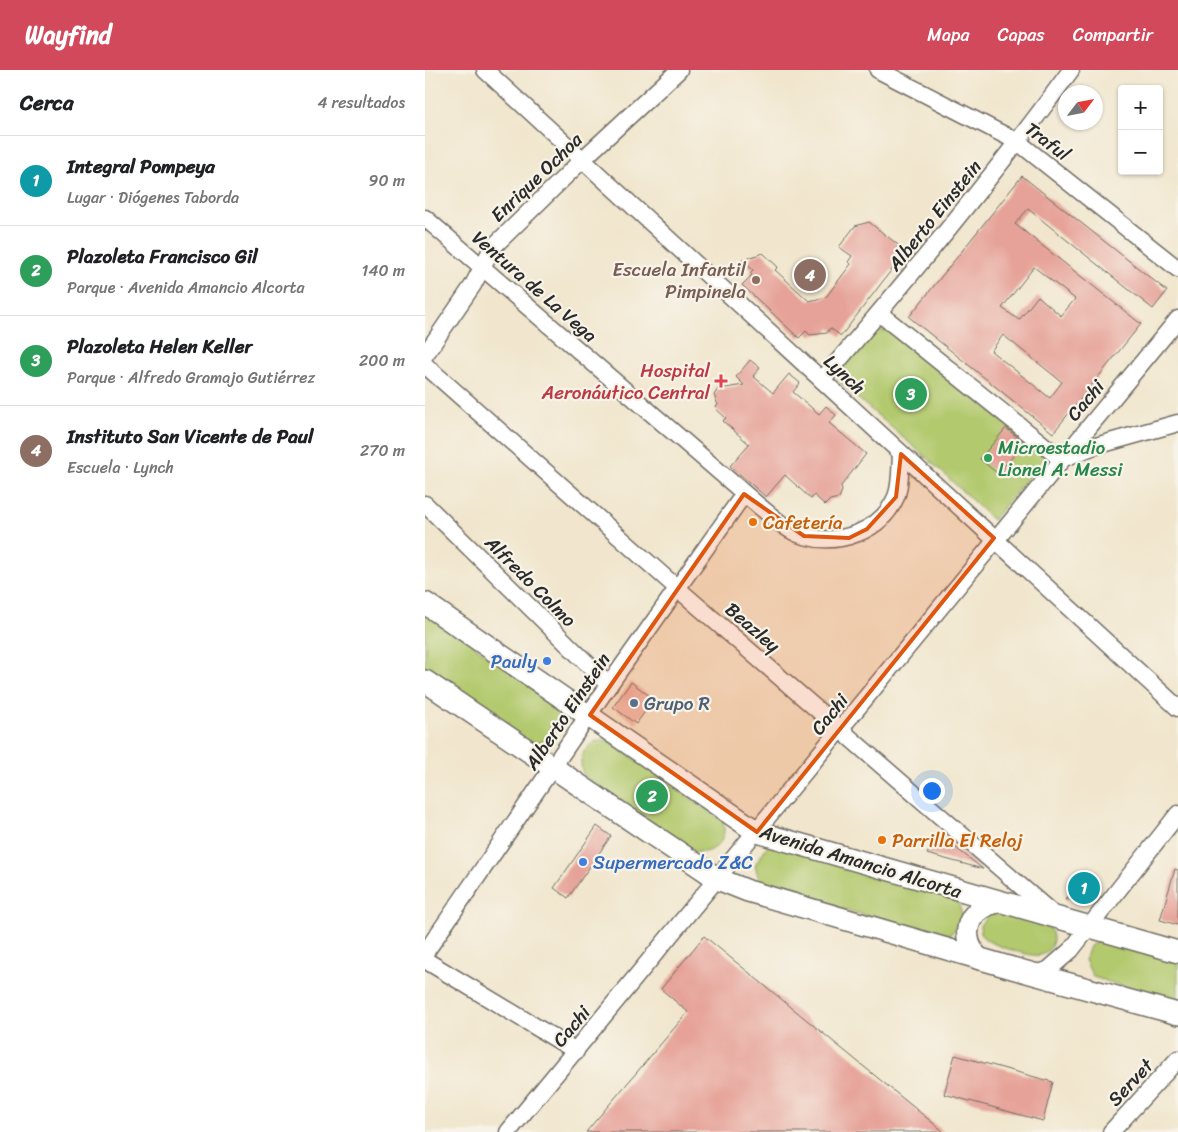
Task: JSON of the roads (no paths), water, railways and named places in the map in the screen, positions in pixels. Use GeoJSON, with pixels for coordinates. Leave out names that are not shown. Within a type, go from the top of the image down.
{"type":"FeatureCollection","features":[{"type":"Feature","properties":{"kind":"main road","name":"Avenida Amancio Alcorta"},"geometry":{"type":"LineString","coordinates":[[425,603],[757,832],[1178,952]]}},
{"type":"Feature","properties":{"kind":"main road"},"geometry":{"type":"LineString","coordinates":[[425,681],[718,879],[748,891],[979,959],[1178,1014]]}},
{"type":"Feature","properties":{"kind":"main road"},"geometry":{"type":"LineString","coordinates":[[979,959],[969,943],[969,924],[980,908],[998,902]]}},
{"type":"Feature","properties":{"kind":"street","name":"Lynch"},"geometry":{"type":"LineString","coordinates":[[485,70],[1178,708]]}},
{"type":"Feature","properties":{"kind":"street","name":"Enrique Ochoa"},"geometry":{"type":"LineString","coordinates":[[425,355],[473,285],[492,248],[583,159],[679,70]]}},
{"type":"Feature","properties":{"kind":"street","name":"Traful"},"geometry":{"type":"LineString","coordinates":[[878,70],[1019,142],[1178,269]]}},
{"type":"Feature","properties":{"kind":"street","name":"Alberto Einstein"},"geometry":{"type":"LineString","coordinates":[[821,380],[879,313],[1019,142],[1071,70]]}},
{"type":"Feature","properties":{"kind":"street","name":"Ventura de La Vega"},"geometry":{"type":"LineString","coordinates":[[425,218],[744,494],[784,526],[804,536],[829,540],[849,538],[867,529],[883,514],[896,497],[901,454]]}},
{"type":"Feature","properties":{"kind":"street"},"geometry":{"type":"LineString","coordinates":[[879,313],[1061,459],[1092,447],[1178,423]]}},
{"type":"Feature","properties":{"kind":"street","name":"Cachi"},"geometry":{"type":"LineString","coordinates":[[508,1132],[842,729],[995,538],[1178,319]]}},
{"type":"Feature","properties":{"kind":"street","name":"Beazley"},"geometry":{"type":"LineString","coordinates":[[425,364],[677,588],[842,729],[1057,918]]}},
{"type":"Feature","properties":{"kind":"street","name":"Alberto Einstein"},"geometry":{"type":"LineString","coordinates":[[425,953],[609,685],[744,494]]}},
{"type":"Feature","properties":{"kind":"street","name":"Alfredo Colmo"},"geometry":{"type":"LineString","coordinates":[[425,504],[609,685]]}},
{"type":"Feature","properties":{"kind":"street"},"geometry":{"type":"LineString","coordinates":[[1033,974],[1048,970],[1063,958],[1178,814]]}},
{"type":"Feature","properties":{"kind":"street"},"geometry":{"type":"LineString","coordinates":[[425,960],[576,1051]]}},
{"type":"Feature","properties":{"kind":"street","name":"Servet"},"geometry":{"type":"LineString","coordinates":[[1111,1132],[1178,1059]]}},
{"type":"Feature","properties":{"kind":"place","name":"Instituto San Vicente de Paul"},"geometry":{"type":"Point","coordinates":[810,275]}},
{"type":"Feature","properties":{"kind":"place","name":"Escuela Infantil Pimpinela"},"geometry":{"type":"Point","coordinates":[756,280]}},
{"type":"Feature","properties":{"kind":"place","name":"Hospital Aeronáutico Central"},"geometry":{"type":"Point","coordinates":[721,381]}},
{"type":"Feature","properties":{"kind":"place","name":"Plazoleta Helen Keller"},"geometry":{"type":"Point","coordinates":[911,394]}},
{"type":"Feature","properties":{"kind":"place","name":"Microestadio Lionel A. Messi"},"geometry":{"type":"Point","coordinates":[988,458]}},
{"type":"Feature","properties":{"kind":"place","name":"Cafetería"},"geometry":{"type":"Point","coordinates":[753,522]}},
{"type":"Feature","properties":{"kind":"place","name":"Pauly"},"geometry":{"type":"Point","coordinates":[547,661]}},
{"type":"Feature","properties":{"kind":"place","name":"Grupo R"},"geometry":{"type":"Point","coordinates":[634,703]}},
{"type":"Feature","properties":{"kind":"place","name":"Plazoleta Francisco Gil"},"geometry":{"type":"Point","coordinates":[652,796]}},
{"type":"Feature","properties":{"kind":"place","name":"Parrilla El Reloj"},"geometry":{"type":"Point","coordinates":[882,840]}},
{"type":"Feature","properties":{"kind":"place","name":"Supermercado Z&C"},"geometry":{"type":"Point","coordinates":[583,862]}},
{"type":"Feature","properties":{"kind":"place","name":"Integral Pompeya"},"geometry":{"type":"Point","coordinates":[1084,888]}}]}
